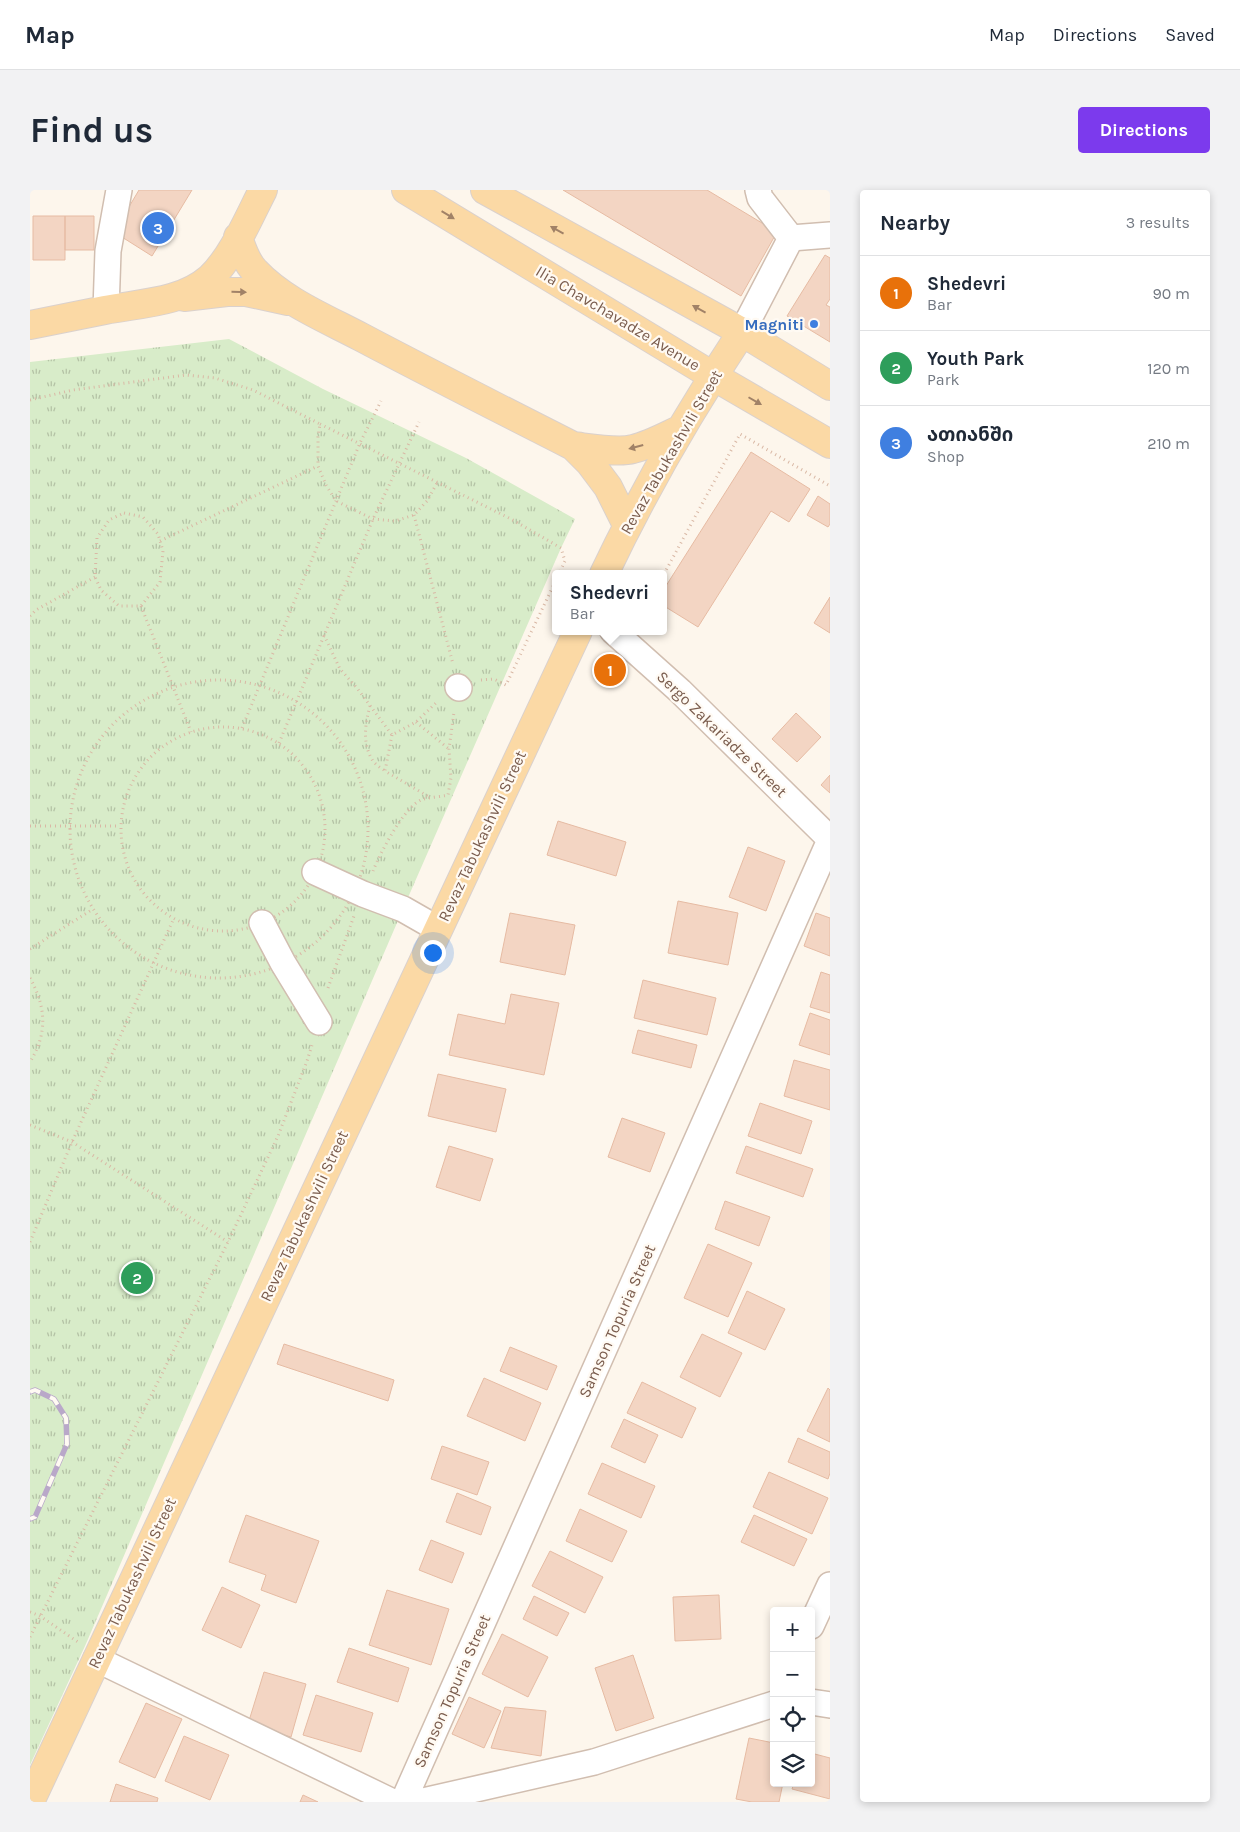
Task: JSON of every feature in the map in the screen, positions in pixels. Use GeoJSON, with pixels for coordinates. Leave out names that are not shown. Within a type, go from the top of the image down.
{"type":"FeatureCollection","features":[{"type":"Feature","properties":{"kind":"main road"},"geometry":{"type":"LineString","coordinates":[[173,298],[198,287],[210,278],[221,265],[263,190]]}},
{"type":"Feature","properties":{"kind":"main road","name":"Ilia Chavchavadze Avenue"},"geometry":{"type":"LineString","coordinates":[[406,190],[713,376],[830,444]]}},
{"type":"Feature","properties":{"kind":"main road"},"geometry":{"type":"LineString","coordinates":[[485,190],[742,332],[830,386]]}},
{"type":"Feature","properties":{"kind":"main road"},"geometry":{"type":"LineString","coordinates":[[238,237],[246,258],[254,270],[267,283],[296,303],[573,446],[590,463],[608,488],[627,526]]}},
{"type":"Feature","properties":{"kind":"main road"},"geometry":{"type":"LineString","coordinates":[[30,325],[173,298],[227,292],[246,292],[296,303]]}},
{"type":"Feature","properties":{"kind":"main road","name":"Revaz Tabukashvili Street"},"geometry":{"type":"LineString","coordinates":[[606,570],[627,526],[681,429],[742,332]]}},
{"type":"Feature","properties":{"kind":"main road"},"geometry":{"type":"LineString","coordinates":[[573,446],[632,450],[681,429]]}},
{"type":"Feature","properties":{"kind":"main road","name":"Revaz Tabukashvili Street"},"geometry":{"type":"LineString","coordinates":[[30,1802],[576,635]]}},
{"type":"Feature","properties":{"kind":"street"},"geometry":{"type":"LineString","coordinates":[[106,310],[108,251],[119,190]]}},
{"type":"Feature","properties":{"kind":"street"},"geometry":{"type":"LineString","coordinates":[[758,190],[760,198],[791,238]]}},
{"type":"Feature","properties":{"kind":"street"},"geometry":{"type":"LineString","coordinates":[[791,238],[830,235]]}},
{"type":"Feature","properties":{"kind":"street"},"geometry":{"type":"LineString","coordinates":[[742,332],[791,238]]}},
{"type":"Feature","properties":{"kind":"street","name":"Sergo Zakariadze Street"},"geometry":{"type":"LineString","coordinates":[[617,635],[680,691],[830,839]]}},
{"type":"Feature","properties":{"kind":"street","name":"Samson Topuria Street"},"geometry":{"type":"LineString","coordinates":[[403,1802],[830,839]]}},
{"type":"Feature","properties":{"kind":"street"},"geometry":{"type":"LineString","coordinates":[[315,872],[403,909],[438,929]]}},
{"type":"Feature","properties":{"kind":"street"},"geometry":{"type":"LineString","coordinates":[[262,923],[283,964],[319,1022]]}},
{"type":"Feature","properties":{"kind":"street"},"geometry":{"type":"LineString","coordinates":[[815,1617],[830,1585]]}},
{"type":"Feature","properties":{"kind":"street"},"geometry":{"type":"LineString","coordinates":[[96,1659],[393,1802]]}},
{"type":"Feature","properties":{"kind":"street"},"geometry":{"type":"LineString","coordinates":[[815,1702],[830,1704]]}},
{"type":"Feature","properties":{"kind":"street"},"geometry":{"type":"LineString","coordinates":[[419,1802],[594,1762],[770,1705]]}},
{"type":"Feature","properties":{"kind":"path"},"geometry":{"type":"LineString","coordinates":[[30,400],[73,390],[186,375],[215,378],[253,390],[511,519],[561,548],[566,561],[561,570]]}},
{"type":"Feature","properties":{"kind":"path"},"geometry":{"type":"LineString","coordinates":[[242,728],[360,443],[381,400]]}},
{"type":"Feature","properties":{"kind":"path"},"geometry":{"type":"LineString","coordinates":[[278,744],[373,519],[419,422]]}},
{"type":"Feature","properties":{"kind":"path"},"geometry":{"type":"LineString","coordinates":[[320,424],[318,466],[326,486],[336,500],[373,519],[395,521],[414,515],[427,501],[437,483]]}},
{"type":"Feature","properties":{"kind":"path"},"geometry":{"type":"LineString","coordinates":[[666,570],[740,434],[830,486]]}},
{"type":"Feature","properties":{"kind":"path"},"geometry":{"type":"LineString","coordinates":[[160,541],[318,466]]}},
{"type":"Feature","properties":{"kind":"path"},"geometry":{"type":"LineString","coordinates":[[124,513],[143,517],[158,534],[163,551],[160,582],[142,606],[119,606],[101,590],[95,577],[97,538],[109,520],[124,513]]}},
{"type":"Feature","properties":{"kind":"path"},"geometry":{"type":"LineString","coordinates":[[30,1637],[228,1242],[278,1136],[307,1062],[325,998],[359,892],[368,845],[365,797],[358,775],[348,754],[334,734],[317,717],[296,703],[258,686],[237,681],[194,683],[174,688],[149,698],[127,712],[108,730],[92,752],[80,775],[73,800],[70,826],[75,870],[93,909],[115,936],[152,964],[188,975],[212,978],[236,977],[260,972],[283,964],[308,949],[330,929],[359,892],[401,819],[420,801],[448,795],[451,778],[449,749],[459,687],[414,515]]}},
{"type":"Feature","properties":{"kind":"path"},"geometry":{"type":"LineString","coordinates":[[30,616],[36,610],[95,577]]}},
{"type":"Feature","properties":{"kind":"path"},"geometry":{"type":"LineString","coordinates":[[392,735],[416,722],[438,701],[459,687],[474,681],[494,679],[506,686],[552,588]]}},
{"type":"Feature","properties":{"kind":"path"},"geometry":{"type":"LineString","coordinates":[[142,606],[191,732]]}},
{"type":"Feature","properties":{"kind":"path"},"geometry":{"type":"LineString","coordinates":[[324,635],[340,669],[357,688],[392,735],[385,771]]}},
{"type":"Feature","properties":{"kind":"path"},"geometry":{"type":"LineString","coordinates":[[370,706],[365,733],[367,748],[374,762],[385,771],[431,798]]}},
{"type":"Feature","properties":{"kind":"path"},"geometry":{"type":"LineString","coordinates":[[416,722],[449,749]]}},
{"type":"Feature","properties":{"kind":"path"},"geometry":{"type":"LineString","coordinates":[[208,728],[242,728],[267,737],[288,751],[305,768],[317,789],[324,812],[324,836],[320,860],[307,886],[290,905],[262,923],[235,930],[217,930],[190,925],[174,918],[148,899],[130,872],[121,842],[120,826],[123,805],[130,786],[140,768],[155,752],[172,740],[191,732],[208,728]]}},
{"type":"Feature","properties":{"kind":"path"},"geometry":{"type":"LineString","coordinates":[[30,826],[120,826]]}},
{"type":"Feature","properties":{"kind":"path"},"geometry":{"type":"LineString","coordinates":[[30,949],[93,909]]}},
{"type":"Feature","properties":{"kind":"path"},"geometry":{"type":"LineString","coordinates":[[30,1242],[72,1142],[174,918]]}},
{"type":"Feature","properties":{"kind":"path"},"geometry":{"type":"LineString","coordinates":[[30,978],[39,996],[43,1014],[39,1047],[30,1062]]}},
{"type":"Feature","properties":{"kind":"path"},"geometry":{"type":"LineString","coordinates":[[30,1125],[72,1142],[228,1242]]}},
{"type":"Feature","properties":{"kind":"path"},"geometry":{"type":"LineString","coordinates":[[30,1612],[40,1616],[85,1646],[96,1659]]}},
{"type":"Feature","properties":{"kind":"green space"},"geometry":{"type":"Polygon","coordinates":[[[229,339],[323,389],[466,458],[575,519],[403,909],[85,1646],[30,1765],[30,362],[229,339]]]}},
{"type":"Feature","properties":{"kind":"building"},"geometry":{"type":"Polygon","coordinates":[[[139,190],[192,190],[152,256],[114,232],[139,190]]]}},
{"type":"Feature","properties":{"kind":"building"},"geometry":{"type":"Polygon","coordinates":[[[563,190],[707,190],[777,232],[741,296],[563,190]]]}},
{"type":"Feature","properties":{"kind":"building"},"geometry":{"type":"Polygon","coordinates":[[[33,216],[65,216],[65,260],[33,260],[33,216]]]}},
{"type":"Feature","properties":{"kind":"building"},"geometry":{"type":"Polygon","coordinates":[[[65,216],[94,216],[94,250],[65,250],[65,216]]]}},
{"type":"Feature","properties":{"kind":"building"},"geometry":{"type":"Polygon","coordinates":[[[825,255],[830,258],[830,299],[826,305],[830,307],[830,342],[787,316],[825,255]]]}},
{"type":"Feature","properties":{"kind":"building"},"geometry":{"type":"Polygon","coordinates":[[[751,452],[810,489],[789,522],[771,511],[698,627],[667,608],[667,584],[751,452]]]}},
{"type":"Feature","properties":{"kind":"building"},"geometry":{"type":"Polygon","coordinates":[[[818,496],[830,504],[830,524],[828,527],[807,515],[818,496]]]}},
{"type":"Feature","properties":{"kind":"building"},"geometry":{"type":"Polygon","coordinates":[[[830,597],[830,633],[814,623],[830,597]]]}},
{"type":"Feature","properties":{"kind":"building"},"geometry":{"type":"Polygon","coordinates":[[[796,713],[821,737],[797,762],[772,739],[796,713]]]}},
{"type":"Feature","properties":{"kind":"building"},"geometry":{"type":"Polygon","coordinates":[[[830,775],[830,793],[821,785],[830,775]]]}},
{"type":"Feature","properties":{"kind":"building"},"geometry":{"type":"Polygon","coordinates":[[[558,821],[626,842],[616,876],[547,855],[558,821]]]}},
{"type":"Feature","properties":{"kind":"building"},"geometry":{"type":"Polygon","coordinates":[[[748,847],[785,861],[766,911],[729,897],[748,847]]]}},
{"type":"Feature","properties":{"kind":"building"},"geometry":{"type":"Polygon","coordinates":[[[678,901],[738,913],[728,965],[668,953],[678,901]]]}},
{"type":"Feature","properties":{"kind":"building"},"geometry":{"type":"Polygon","coordinates":[[[510,913],[575,925],[565,975],[500,962],[510,913]]]}},
{"type":"Feature","properties":{"kind":"building"},"geometry":{"type":"Polygon","coordinates":[[[816,913],[830,918],[830,956],[804,946],[816,913]]]}},
{"type":"Feature","properties":{"kind":"building"},"geometry":{"type":"Polygon","coordinates":[[[821,972],[830,975],[830,1013],[810,1007],[821,972]]]}},
{"type":"Feature","properties":{"kind":"building"},"geometry":{"type":"Polygon","coordinates":[[[643,980],[716,998],[707,1035],[634,1018],[643,980]]]}},
{"type":"Feature","properties":{"kind":"building"},"geometry":{"type":"Polygon","coordinates":[[[511,994],[559,1003],[544,1075],[449,1055],[458,1014],[505,1024],[511,994]]]}},
{"type":"Feature","properties":{"kind":"building"},"geometry":{"type":"Polygon","coordinates":[[[810,1013],[830,1020],[830,1055],[799,1045],[810,1013]]]}},
{"type":"Feature","properties":{"kind":"building"},"geometry":{"type":"Polygon","coordinates":[[[638,1030],[697,1045],[691,1068],[632,1053],[638,1030]]]}},
{"type":"Feature","properties":{"kind":"building"},"geometry":{"type":"Polygon","coordinates":[[[794,1060],[830,1070],[830,1110],[784,1096],[794,1060]]]}},
{"type":"Feature","properties":{"kind":"building"},"geometry":{"type":"Polygon","coordinates":[[[438,1074],[506,1089],[496,1132],[428,1116],[438,1074]]]}},
{"type":"Feature","properties":{"kind":"building"},"geometry":{"type":"Polygon","coordinates":[[[760,1103],[812,1121],[801,1154],[748,1136],[760,1103]]]}},
{"type":"Feature","properties":{"kind":"building"},"geometry":{"type":"Polygon","coordinates":[[[622,1118],[665,1133],[650,1172],[608,1157],[622,1118]]]}},
{"type":"Feature","properties":{"kind":"building"},"geometry":{"type":"Polygon","coordinates":[[[449,1146],[493,1159],[480,1201],[436,1187],[449,1146]]]}},
{"type":"Feature","properties":{"kind":"building"},"geometry":{"type":"Polygon","coordinates":[[[746,1146],[813,1169],[803,1197],[736,1173],[746,1146]]]}},
{"type":"Feature","properties":{"kind":"building"},"geometry":{"type":"Polygon","coordinates":[[[725,1201],[770,1217],[759,1246],[715,1229],[725,1201]]]}},
{"type":"Feature","properties":{"kind":"building"},"geometry":{"type":"Polygon","coordinates":[[[708,1244],[752,1263],[728,1317],[684,1298],[708,1244]]]}},
{"type":"Feature","properties":{"kind":"building"},"geometry":{"type":"Polygon","coordinates":[[[747,1291],[785,1309],[765,1350],[728,1333],[747,1291]]]}},
{"type":"Feature","properties":{"kind":"building"},"geometry":{"type":"Polygon","coordinates":[[[702,1334],[742,1353],[720,1397],[680,1377],[702,1334]]]}},
{"type":"Feature","properties":{"kind":"building"},"geometry":{"type":"Polygon","coordinates":[[[284,1344],[394,1380],[388,1401],[277,1364],[284,1344]]]}},
{"type":"Feature","properties":{"kind":"building"},"geometry":{"type":"Polygon","coordinates":[[[510,1347],[557,1366],[547,1390],[500,1371],[510,1347]]]}},
{"type":"Feature","properties":{"kind":"building"},"geometry":{"type":"Polygon","coordinates":[[[484,1378],[541,1403],[525,1441],[467,1416],[484,1378]]]}},
{"type":"Feature","properties":{"kind":"building"},"geometry":{"type":"Polygon","coordinates":[[[642,1382],[696,1408],[682,1438],[627,1413],[642,1382]]]}},
{"type":"Feature","properties":{"kind":"building"},"geometry":{"type":"Polygon","coordinates":[[[828,1388],[830,1390],[830,1442],[807,1431],[828,1388]]]}},
{"type":"Feature","properties":{"kind":"building"},"geometry":{"type":"Polygon","coordinates":[[[624,1419],[658,1435],[645,1463],[611,1447],[624,1419]]]}},
{"type":"Feature","properties":{"kind":"building"},"geometry":{"type":"Polygon","coordinates":[[[798,1438],[830,1452],[830,1473],[828,1479],[788,1462],[798,1438]]]}},
{"type":"Feature","properties":{"kind":"building"},"geometry":{"type":"Polygon","coordinates":[[[442,1446],[489,1462],[477,1495],[431,1479],[442,1446]]]}},
{"type":"Feature","properties":{"kind":"building"},"geometry":{"type":"Polygon","coordinates":[[[602,1463],[655,1486],[641,1518],[588,1494],[602,1463]]]}},
{"type":"Feature","properties":{"kind":"building"},"geometry":{"type":"Polygon","coordinates":[[[769,1472],[828,1498],[812,1534],[753,1507],[769,1472]]]}},
{"type":"Feature","properties":{"kind":"building"},"geometry":{"type":"Polygon","coordinates":[[[457,1493],[491,1507],[481,1535],[446,1522],[457,1493]]]}},
{"type":"Feature","properties":{"kind":"building"},"geometry":{"type":"Polygon","coordinates":[[[580,1509],[627,1531],[612,1562],[566,1541],[580,1509]]]}},
{"type":"Feature","properties":{"kind":"building"},"geometry":{"type":"Polygon","coordinates":[[[246,1515],[319,1541],[296,1603],[261,1590],[266,1575],[229,1562],[246,1515]]]}},
{"type":"Feature","properties":{"kind":"building"},"geometry":{"type":"Polygon","coordinates":[[[754,1515],[807,1539],[794,1566],[741,1542],[754,1515]]]}},
{"type":"Feature","properties":{"kind":"building"},"geometry":{"type":"Polygon","coordinates":[[[431,1540],[464,1553],[452,1583],[419,1570],[431,1540]]]}},
{"type":"Feature","properties":{"kind":"building"},"geometry":{"type":"Polygon","coordinates":[[[550,1551],[603,1577],[585,1613],[532,1586],[550,1551]]]}},
{"type":"Feature","properties":{"kind":"building"},"geometry":{"type":"Polygon","coordinates":[[[222,1587],[260,1605],[241,1648],[202,1630],[222,1587]]]}},
{"type":"Feature","properties":{"kind":"building"},"geometry":{"type":"Polygon","coordinates":[[[387,1590],[449,1609],[431,1665],[369,1645],[387,1590]]]}},
{"type":"Feature","properties":{"kind":"building"},"geometry":{"type":"Polygon","coordinates":[[[719,1595],[721,1639],[675,1641],[673,1597],[719,1595]]]}},
{"type":"Feature","properties":{"kind":"building"},"geometry":{"type":"Polygon","coordinates":[[[534,1596],[569,1613],[557,1636],[523,1619],[534,1596]]]}},
{"type":"Feature","properties":{"kind":"building"},"geometry":{"type":"Polygon","coordinates":[[[502,1634],[548,1657],[528,1697],[482,1674],[502,1634]]]}},
{"type":"Feature","properties":{"kind":"building"},"geometry":{"type":"Polygon","coordinates":[[[349,1648],[409,1668],[398,1702],[337,1682],[349,1648]]]}},
{"type":"Feature","properties":{"kind":"building"},"geometry":{"type":"Polygon","coordinates":[[[633,1655],[654,1718],[616,1731],[595,1668],[633,1655]]]}},
{"type":"Feature","properties":{"kind":"building"},"geometry":{"type":"Polygon","coordinates":[[[264,1672],[306,1684],[291,1737],[248,1724],[264,1672]]]}},
{"type":"Feature","properties":{"kind":"building"},"geometry":{"type":"Polygon","coordinates":[[[316,1695],[373,1713],[361,1752],[303,1735],[316,1695]]]}},
{"type":"Feature","properties":{"kind":"building"},"geometry":{"type":"Polygon","coordinates":[[[469,1697],[501,1711],[484,1748],[452,1734],[469,1697]]]}},
{"type":"Feature","properties":{"kind":"building"},"geometry":{"type":"Polygon","coordinates":[[[146,1703],[182,1719],[155,1778],[119,1762],[146,1703]]]}},
{"type":"Feature","properties":{"kind":"building"},"geometry":{"type":"Polygon","coordinates":[[[505,1707],[546,1711],[541,1756],[491,1748],[505,1707]]]}},
{"type":"Feature","properties":{"kind":"building"},"geometry":{"type":"Polygon","coordinates":[[[184,1736],[229,1755],[210,1800],[165,1781],[184,1736]]]}},
{"type":"Feature","properties":{"kind":"building"},"geometry":{"type":"Polygon","coordinates":[[[749,1738],[770,1742],[770,1787],[782,1787],[779,1802],[752,1802],[736,1799],[749,1738]]]}},
{"type":"Feature","properties":{"kind":"building"},"geometry":{"type":"Polygon","coordinates":[[[815,1754],[830,1758],[830,1799],[792,1789],[793,1787],[815,1787],[815,1754]]]}},
{"type":"Feature","properties":{"kind":"building"},"geometry":{"type":"Polygon","coordinates":[[[116,1784],[158,1798],[157,1802],[110,1802],[116,1784]]]}},
{"type":"Feature","properties":{"kind":"building"},"geometry":{"type":"Polygon","coordinates":[[[303,1795],[318,1802],[300,1802],[303,1795]]]}},
{"type":"Feature","properties":{"kind":"railway"},"geometry":{"type":"LineString","coordinates":[[30,1392],[35,1390],[54,1399],[66,1418],[67,1444],[35,1517],[30,1519]]}},
{"type":"Feature","properties":{"kind":"place","name":"ათიანში"},"geometry":{"type":"Point","coordinates":[158,228]}},
{"type":"Feature","properties":{"kind":"place","name":"Magniti"},"geometry":{"type":"Point","coordinates":[814,324]}},
{"type":"Feature","properties":{"kind":"place","name":"Shedevri"},"geometry":{"type":"Point","coordinates":[610,670]}},
{"type":"Feature","properties":{"kind":"place","name":"Youth Park"},"geometry":{"type":"Point","coordinates":[137,1278]}}]}
